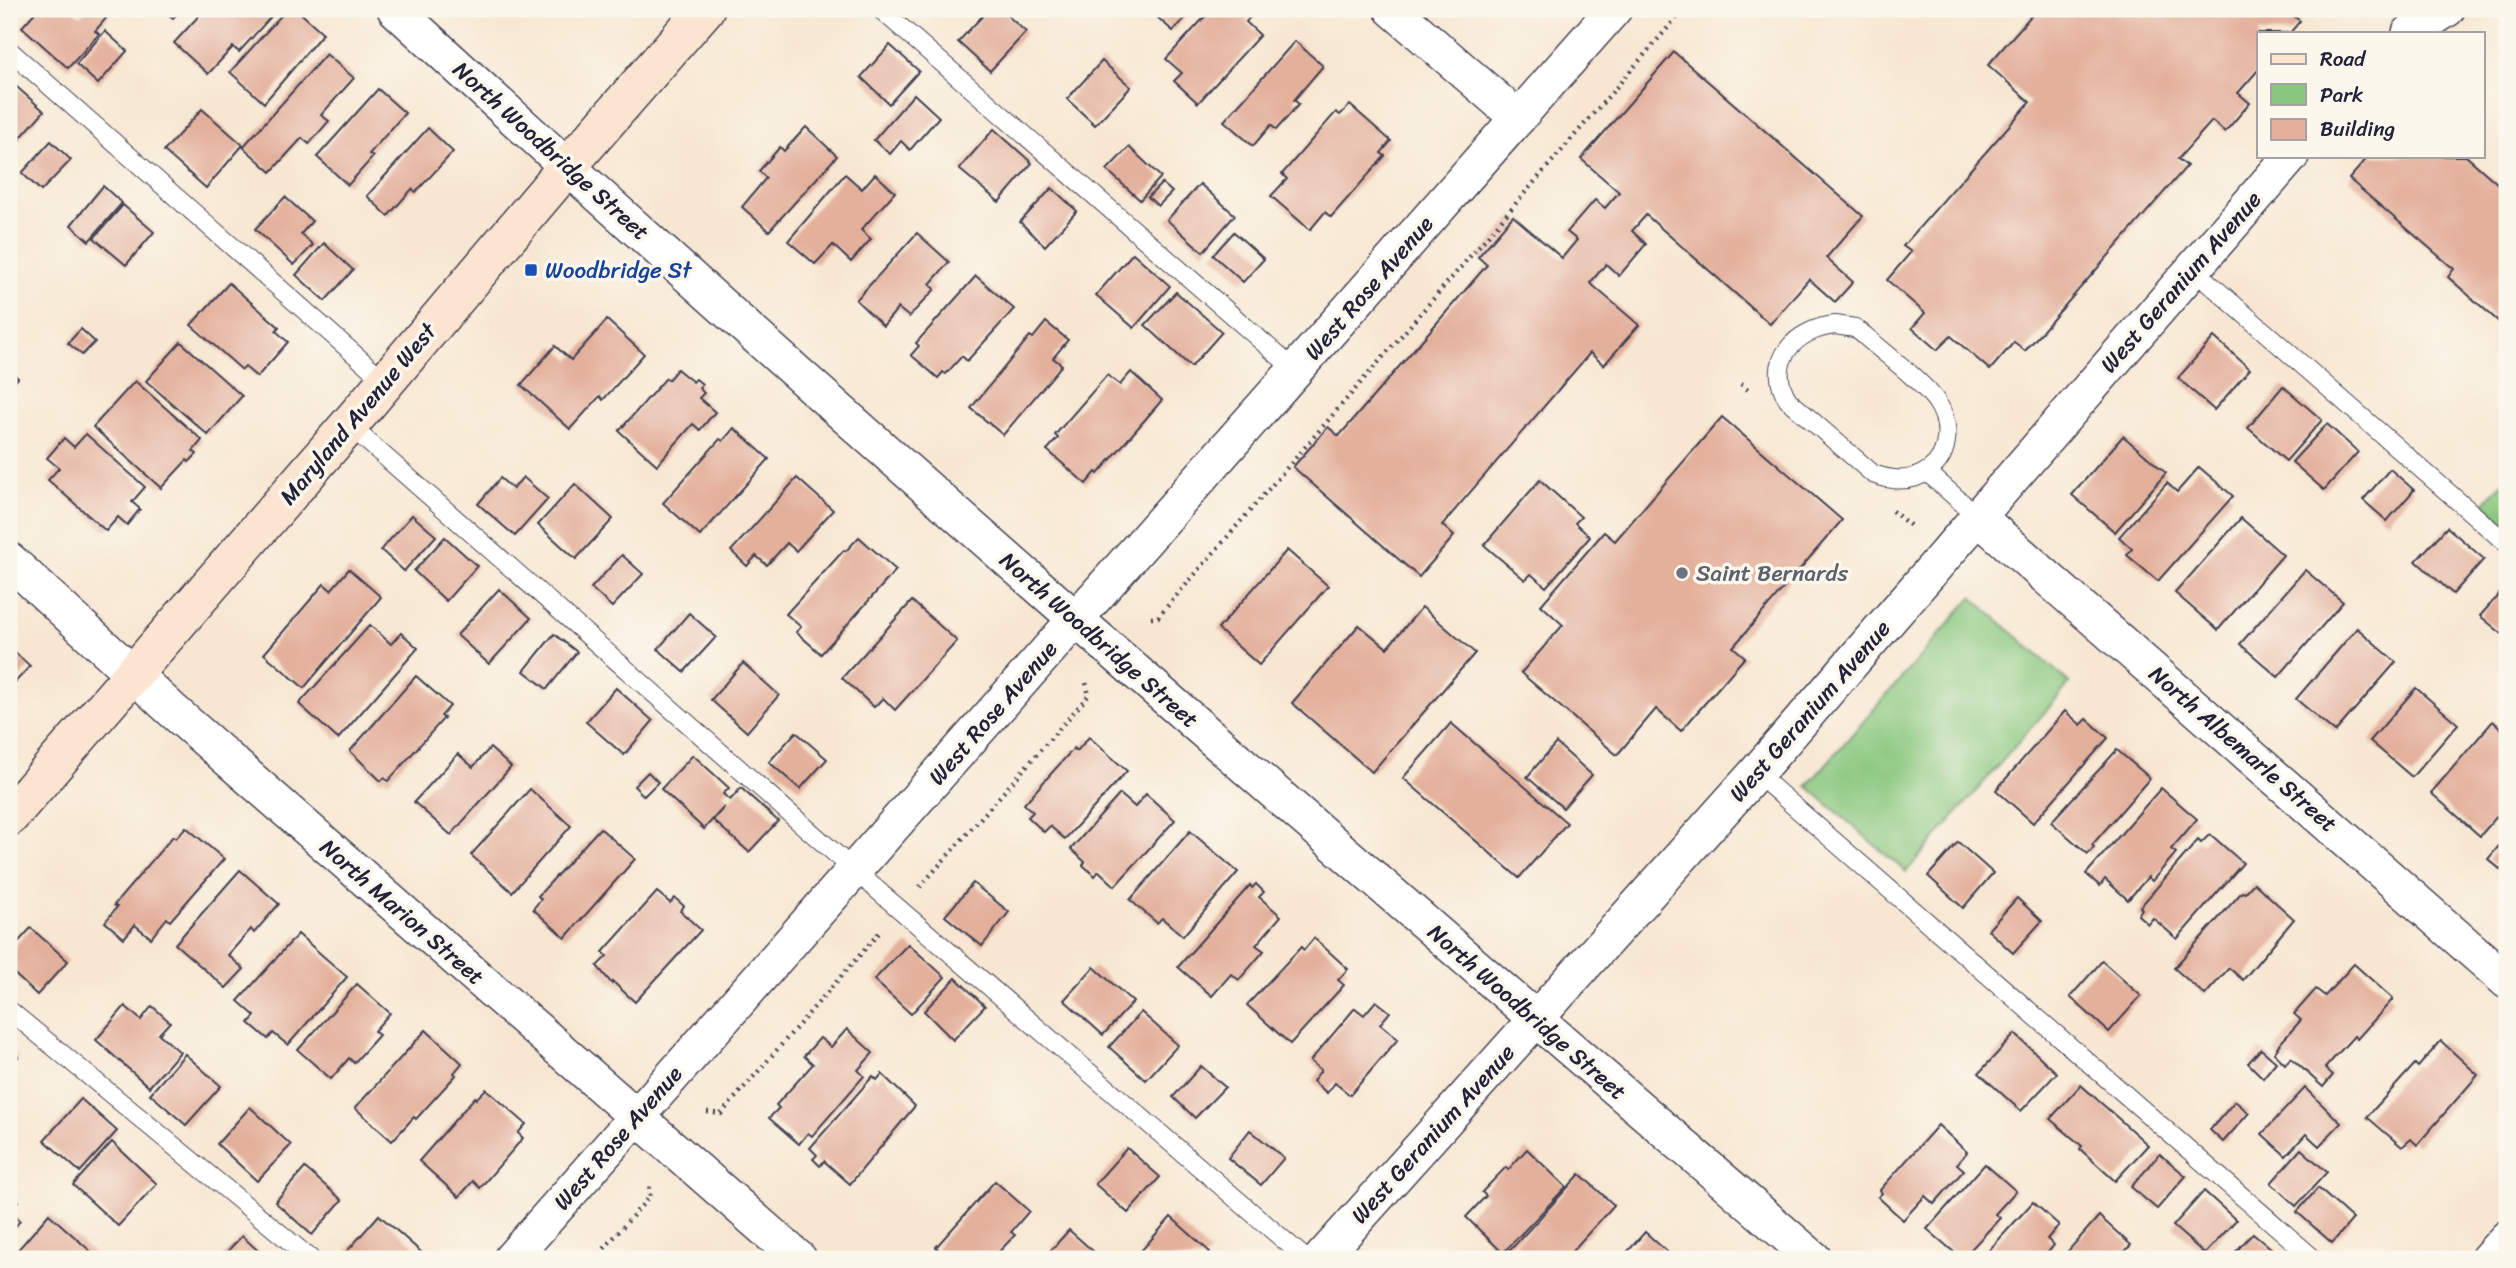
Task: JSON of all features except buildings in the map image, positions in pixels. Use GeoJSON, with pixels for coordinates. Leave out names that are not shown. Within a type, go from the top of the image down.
{"type":"FeatureCollection","features":[{"type":"Feature","properties":{"kind":"main road","name":"Maryland Avenue West"},"geometry":{"type":"LineString","coordinates":[[9,817],[705,9]]}},
{"type":"Feature","properties":{"kind":"street","name":"North Woodbridge Street"},"geometry":{"type":"LineString","coordinates":[[395,9],[567,167],[1075,620],[1814,1259]]}},
{"type":"Feature","properties":{"kind":"street"},"geometry":{"type":"LineString","coordinates":[[1392,9],[1518,118]]}},
{"type":"Feature","properties":{"kind":"street","name":"West Rose Avenue"},"geometry":{"type":"LineString","coordinates":[[511,1259],[1615,9]]}},
{"type":"Feature","properties":{"kind":"street"},"geometry":{"type":"LineString","coordinates":[[2412,32],[2447,9]]}},
{"type":"Feature","properties":{"kind":"street","name":"West Geranium Avenue"},"geometry":{"type":"LineString","coordinates":[[1321,1259],[1756,773],[2289,158]]}},
{"type":"Feature","properties":{"kind":"street","name":"North Albemarle Street"},"geometry":{"type":"LineString","coordinates":[[1978,517],[2507,981]]}},
{"type":"Feature","properties":{"kind":"street","name":"North Marion Street"},"geometry":{"type":"LineString","coordinates":[[9,560],[133,675],[799,1259]]}},
{"type":"Feature","properties":{"kind":"street"},"geometry":{"type":"LineString","coordinates":[[2488,1259],[2507,1238]]}},
{"type":"Feature","properties":{"kind":"lane"},"geometry":{"type":"LineString","coordinates":[[880,9],[1296,371]]}},
{"type":"Feature","properties":{"kind":"lane"},"geometry":{"type":"LineString","coordinates":[[9,50],[386,382]]}},
{"type":"Feature","properties":{"kind":"lane"},"geometry":{"type":"LineString","coordinates":[[2193,268],[2507,544]]}},
{"type":"Feature","properties":{"kind":"lane"},"geometry":{"type":"LineString","coordinates":[[1835,325],[1855,328],[1932,397],[1942,412],[1946,436],[1940,458],[1927,472],[1900,480],[1890,480],[1873,474],[1788,400],[1779,384],[1779,375],[1784,356],[1797,339],[1815,328],[1835,325]]}},
{"type":"Feature","properties":{"kind":"lane"},"geometry":{"type":"LineString","coordinates":[[349,425],[854,870],[1306,1259]]}},
{"type":"Feature","properties":{"kind":"lane"},"geometry":{"type":"LineString","coordinates":[[1927,472],[1978,517]]}},
{"type":"Feature","properties":{"kind":"lane"},"geometry":{"type":"LineString","coordinates":[[1756,773],[2314,1259]]}},
{"type":"Feature","properties":{"kind":"lane"},"geometry":{"type":"LineString","coordinates":[[9,1010],[311,1259]]}},
{"type":"Feature","properties":{"kind":"path"},"geometry":{"type":"LineString","coordinates":[[1151,618],[1158,617],[1684,9]]}},
{"type":"Feature","properties":{"kind":"path"},"geometry":{"type":"LineString","coordinates":[[595,1259],[650,1196],[649,1181]]}},
{"type":"Feature","properties":{"kind":"green space"},"geometry":{"type":"Polygon","coordinates":[[[2507,478],[2507,524],[2484,504],[2507,478]]]}},
{"type":"Feature","properties":{"kind":"green space"},"geometry":{"type":"Polygon","coordinates":[[[1972,597],[2070,683],[1906,872],[1807,786],[1972,597]]]}},
{"type":"Feature","properties":{"kind":"place","name":"Woodbridge St"},"geometry":{"type":"Point","coordinates":[531,270]}},
{"type":"Feature","properties":{"kind":"place","name":"Saint Bernards"},"geometry":{"type":"Point","coordinates":[1682,573]}}]}
